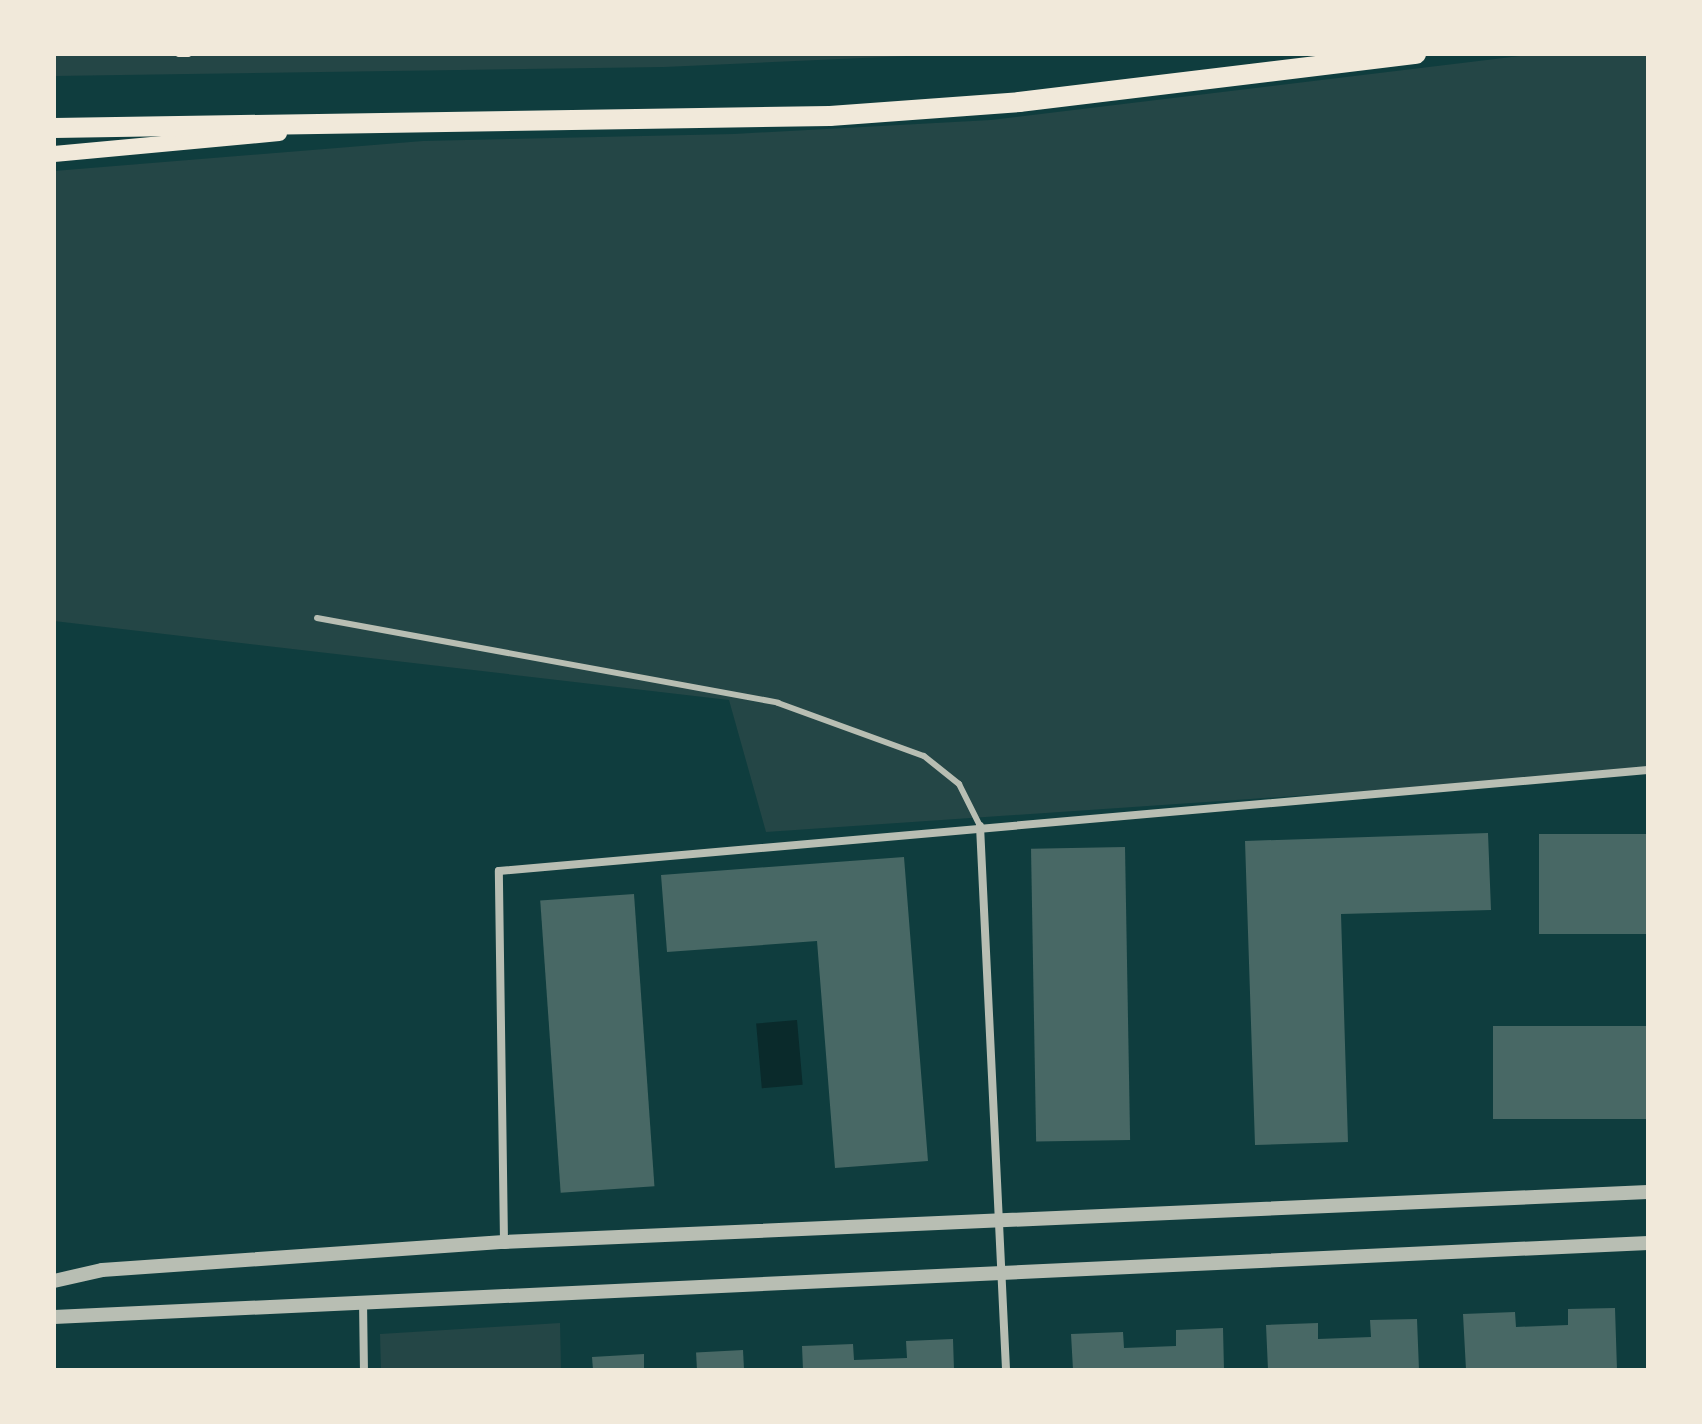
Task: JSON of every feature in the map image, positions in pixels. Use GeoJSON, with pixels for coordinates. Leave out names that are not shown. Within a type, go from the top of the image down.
{"type":"FeatureCollection","features":[{"type":"Feature","properties":{"kind":"main road"},"geometry":{"type":"LineString","coordinates":[[1193,79],[1304,54]]}},
{"type":"Feature","properties":{"kind":"main road"},"geometry":{"type":"LineString","coordinates":[[54,128],[337,127],[830,116],[1019,102],[1416,54]]}},
{"type":"Feature","properties":{"kind":"main road"},"geometry":{"type":"LineString","coordinates":[[54,154],[337,127]]}},
{"type":"Feature","properties":{"kind":"street"},"geometry":{"type":"LineString","coordinates":[[504,1242],[499,871],[980,826],[1648,770]]}},
{"type":"Feature","properties":{"kind":"street"},"geometry":{"type":"LineString","coordinates":[[980,826],[1006,1370]]}},
{"type":"Feature","properties":{"kind":"street"},"geometry":{"type":"LineString","coordinates":[[54,1281],[102,1270],[504,1242],[998,1218],[1648,1192]]}},
{"type":"Feature","properties":{"kind":"street"},"geometry":{"type":"LineString","coordinates":[[54,1317],[362,1300],[1000,1275],[1648,1243]]}},
{"type":"Feature","properties":{"kind":"street"},"geometry":{"type":"LineString","coordinates":[[362,1300],[364,1370]]}},
{"type":"Feature","properties":{"kind":"lane"},"geometry":{"type":"LineString","coordinates":[[317,618],[778,703],[924,756],[959,784],[980,826]]}},
{"type":"Feature","properties":{"kind":"path"},"geometry":{"type":"LineString","coordinates":[[178,54],[188,54]]}},
{"type":"Feature","properties":{"kind":"shaded area"},"geometry":{"type":"Polygon","coordinates":[[[54,54],[952,54],[664,67],[54,76],[54,54]]]}},
{"type":"Feature","properties":{"kind":"shaded area"},"geometry":{"type":"Polygon","coordinates":[[[1537,54],[1648,54],[1648,772],[766,832],[729,700],[54,621],[54,171],[423,141],[734,134],[991,120],[1537,54]]]}},
{"type":"Feature","properties":{"kind":"shaded area"},"geometry":{"type":"Polygon","coordinates":[[[797,1020],[803,1085],[762,1088],[756,1024],[797,1020]]]}},
{"type":"Feature","properties":{"kind":"shaded area"},"geometry":{"type":"Polygon","coordinates":[[[560,1323],[561,1370],[381,1370],[380,1334],[560,1323]]]}},
{"type":"Feature","properties":{"kind":"building"},"geometry":{"type":"Polygon","coordinates":[[[1488,833],[1491,910],[1341,914],[1348,1142],[1255,1145],[1245,841],[1488,833]]]}},
{"type":"Feature","properties":{"kind":"building"},"geometry":{"type":"Polygon","coordinates":[[[1539,834],[1648,834],[1648,934],[1539,934],[1539,834]]]}},
{"type":"Feature","properties":{"kind":"building"},"geometry":{"type":"Polygon","coordinates":[[[1125,847],[1130,1140],[1036,1142],[1031,849],[1125,847]]]}},
{"type":"Feature","properties":{"kind":"building"},"geometry":{"type":"Polygon","coordinates":[[[904,857],[928,1161],[835,1168],[817,941],[667,952],[661,875],[904,857]]]}},
{"type":"Feature","properties":{"kind":"building"},"geometry":{"type":"Polygon","coordinates":[[[634,894],[654,1186],[561,1193],[540,901],[634,894]]]}},
{"type":"Feature","properties":{"kind":"building"},"geometry":{"type":"Polygon","coordinates":[[[1493,1026],[1648,1026],[1648,1119],[1493,1119],[1493,1026]]]}},
{"type":"Feature","properties":{"kind":"building"},"geometry":{"type":"Polygon","coordinates":[[[1615,1308],[1617,1370],[1466,1370],[1463,1314],[1515,1312],[1516,1327],[1568,1325],[1568,1309],[1615,1308]]]}},
{"type":"Feature","properties":{"kind":"building"},"geometry":{"type":"Polygon","coordinates":[[[1417,1319],[1419,1370],[1268,1370],[1266,1325],[1318,1323],[1318,1339],[1371,1337],[1370,1320],[1417,1319]]]}},
{"type":"Feature","properties":{"kind":"building"},"geometry":{"type":"Polygon","coordinates":[[[1223,1328],[1224,1370],[1073,1370],[1071,1334],[1123,1332],[1124,1348],[1176,1346],[1176,1330],[1223,1328]]]}},
{"type":"Feature","properties":{"kind":"building"},"geometry":{"type":"Polygon","coordinates":[[[953,1339],[954,1370],[803,1370],[802,1346],[853,1344],[854,1360],[907,1358],[906,1341],[953,1339]]]}},
{"type":"Feature","properties":{"kind":"building"},"geometry":{"type":"Polygon","coordinates":[[[743,1350],[744,1370],[697,1370],[696,1352],[743,1350]]]}},
{"type":"Feature","properties":{"kind":"building"},"geometry":{"type":"Polygon","coordinates":[[[644,1354],[644,1370],[593,1370],[592,1357],[644,1354]]]}}]}
